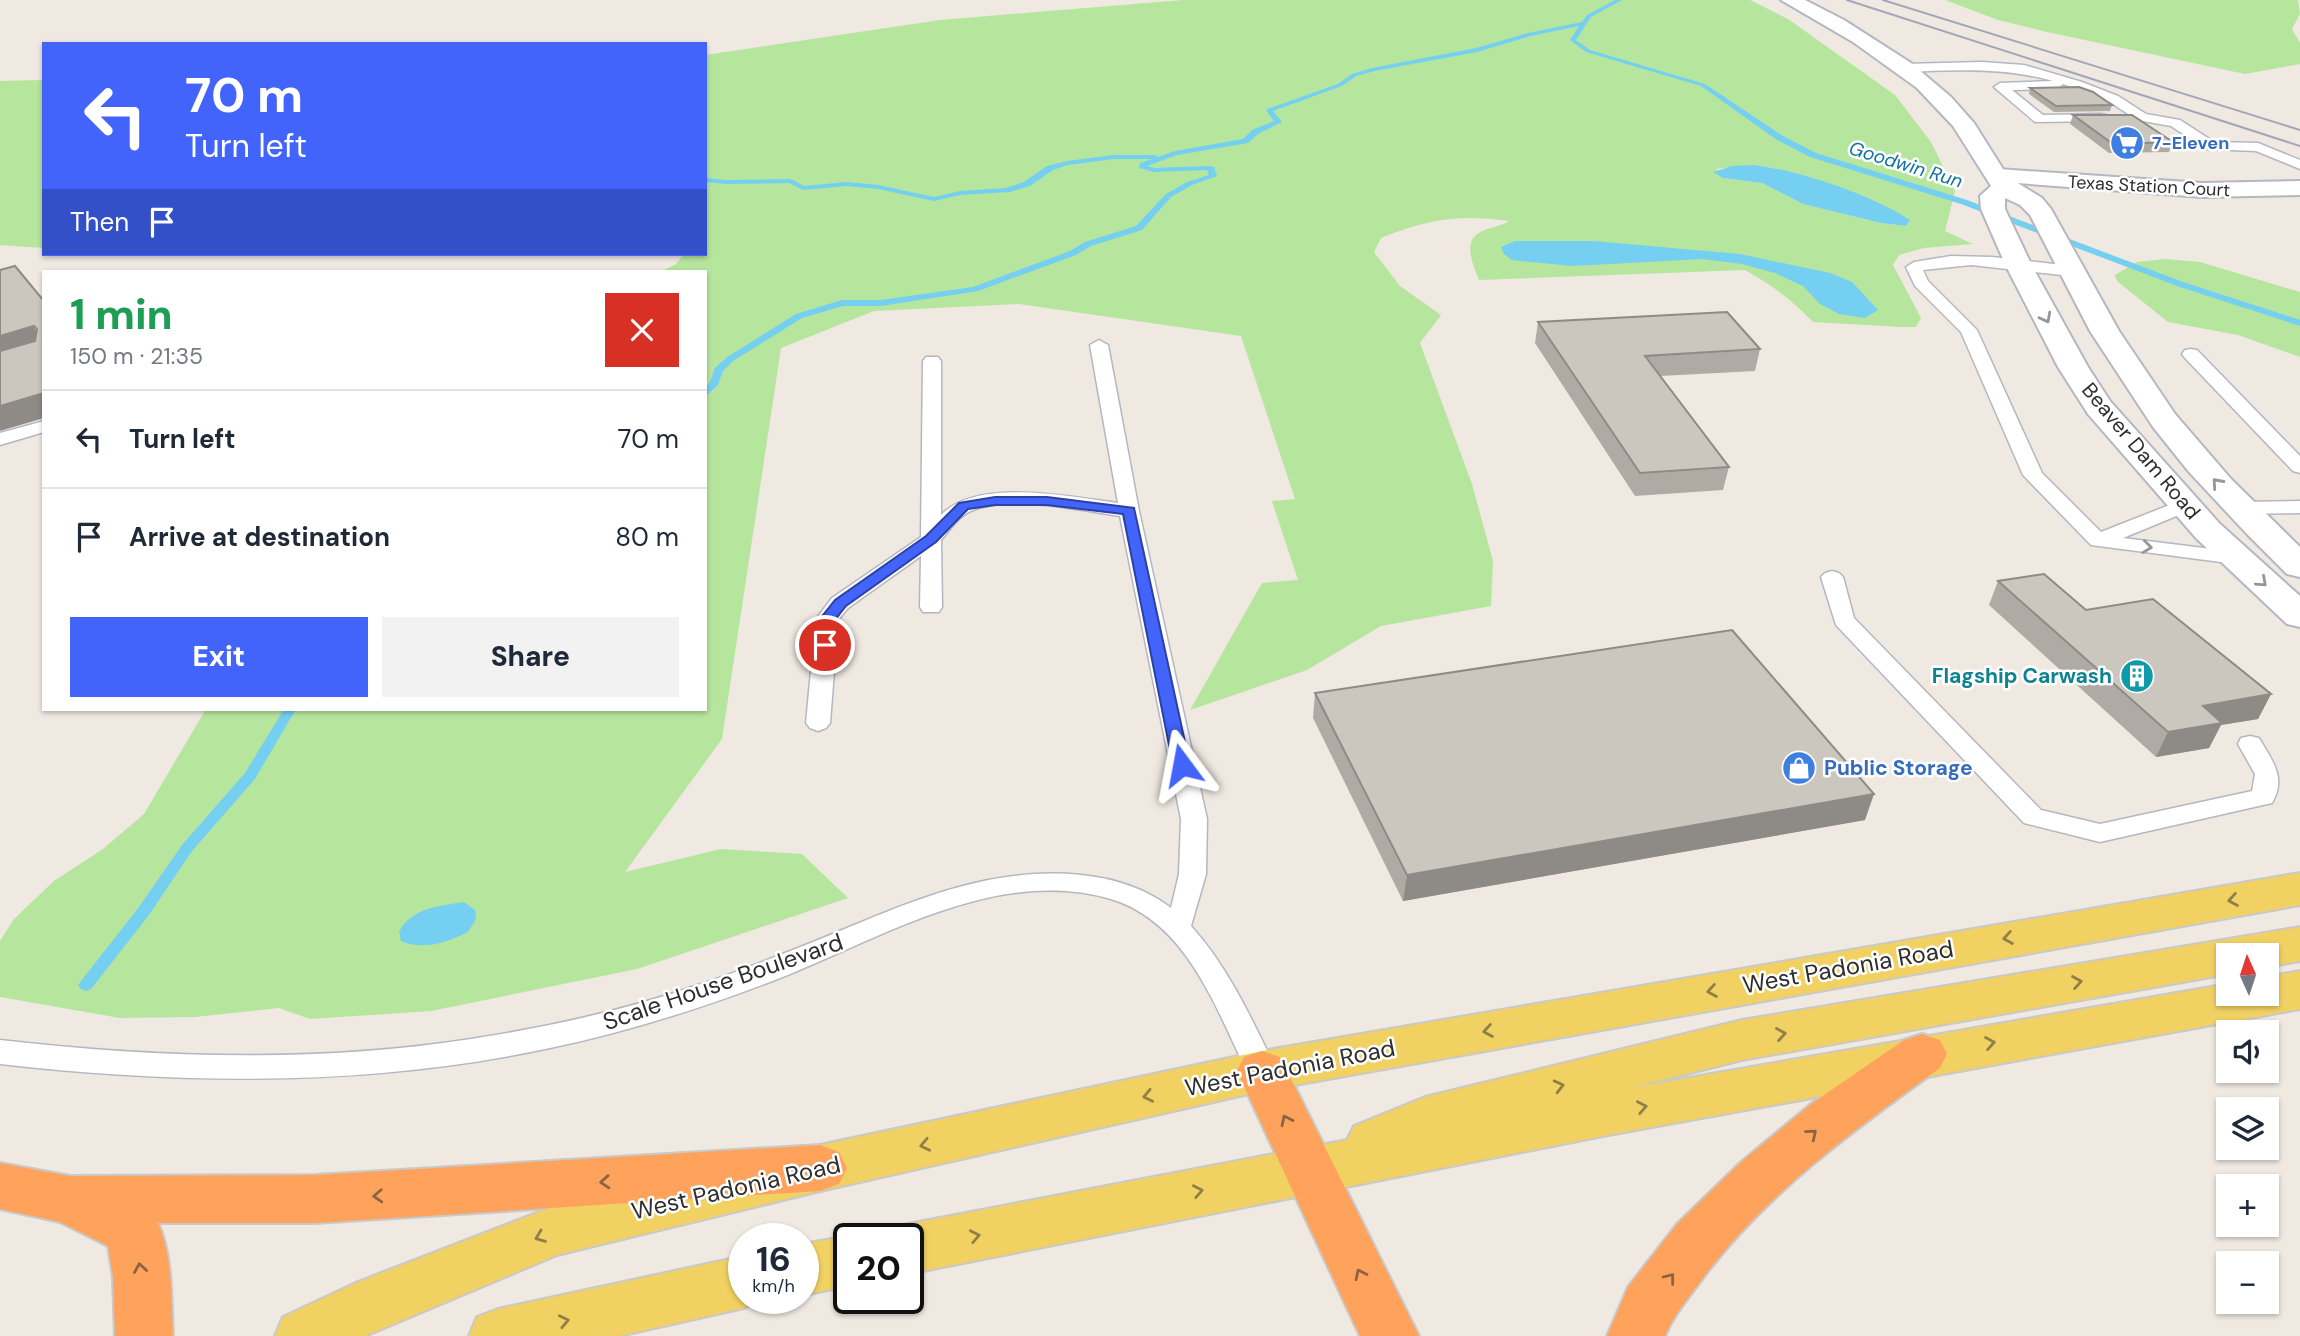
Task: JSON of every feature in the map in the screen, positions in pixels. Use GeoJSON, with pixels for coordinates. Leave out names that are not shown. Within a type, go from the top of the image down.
{"type":"FeatureCollection","features":[{"type":"Feature","properties":{"kind":"highway"},"geometry":{"type":"LineString","coordinates":[[1636,1336],[1648,1306],[1697,1242],[1760,1178],[1829,1119],[1922,1054]]}},
{"type":"Feature","properties":{"kind":"highway"},"geometry":{"type":"LineString","coordinates":[[1262,1071],[1390,1336]]}},
{"type":"Feature","properties":{"kind":"highway"},"geometry":{"type":"LineString","coordinates":[[0,1186],[70,1199],[315,1199],[820,1168]]}},
{"type":"Feature","properties":{"kind":"highway"},"geometry":{"type":"LineString","coordinates":[[70,1199],[134,1233],[142,1277],[144,1336]]}},
{"type":"Feature","properties":{"kind":"main road","name":"Beaver Dam Road"},"geometry":{"type":"LineString","coordinates":[[1790,0],[1848,30],[1904,68],[1936,94],[1962,122],[1998,186],[2029,198],[2043,215],[2068,265],[2120,355],[2164,421],[2240,508],[2300,566]]}},
{"type":"Feature","properties":{"kind":"main road","name":"Beaver Dam Road"},"geometry":{"type":"LineString","coordinates":[[1998,186],[1993,209],[2003,235],[2073,367],[2099,407],[2184,506],[2300,617]]}},
{"type":"Feature","properties":{"kind":"main road","name":"Texas Station Court"},"geometry":{"type":"LineString","coordinates":[[1998,186],[2202,190],[2300,187]]}},
{"type":"Feature","properties":{"kind":"main road","name":"West Padonia Road"},"geometry":{"type":"LineString","coordinates":[[304,1336],[379,1301],[552,1232],[820,1168],[1262,1071],[2300,888]]}},
{"type":"Feature","properties":{"kind":"main road"},"geometry":{"type":"LineString","coordinates":[[2279,948],[2300,944]]}},
{"type":"Feature","properties":{"kind":"main road"},"geometry":{"type":"LineString","coordinates":[[1310,1169],[1425,1119],[1742,1040],[2216,958]]}},
{"type":"Feature","properties":{"kind":"main road"},"geometry":{"type":"LineString","coordinates":[[924,1246],[1310,1169],[1922,1054],[2300,990]]}},
{"type":"Feature","properties":{"kind":"main road"},"geometry":{"type":"LineString","coordinates":[[498,1336],[728,1286]]}},
{"type":"Feature","properties":{"kind":"lane"},"geometry":{"type":"LineString","coordinates":[[1904,68],[2024,69],[2114,99],[2142,117]]}},
{"type":"Feature","properties":{"kind":"lane"},"geometry":{"type":"LineString","coordinates":[[2078,85],[2000,87],[2040,119],[2142,117],[2165,121],[2186,128],[2211,146],[2258,146],[2300,165]]}},
{"type":"Feature","properties":{"kind":"lane"},"geometry":{"type":"LineString","coordinates":[[2068,265],[2019,266],[1945,260],[1914,267],[1921,283],[1955,312],[1969,330],[2033,475],[2098,541],[2236,558]]}},
{"type":"Feature","properties":{"kind":"lane"},"geometry":{"type":"LineString","coordinates":[[1100,345],[1129,511],[1194,819],[1196,859],[1192,889],[1177,927]]}},
{"type":"Feature","properties":{"kind":"lane"},"geometry":{"type":"LineString","coordinates":[[2191,354],[2300,467]]}},
{"type":"Feature","properties":{"kind":"lane"},"geometry":{"type":"LineString","coordinates":[[931,607],[932,361]]}},
{"type":"Feature","properties":{"kind":"lane"},"geometry":{"type":"LineString","coordinates":[[0,439],[42,427]]}},
{"type":"Feature","properties":{"kind":"lane"},"geometry":{"type":"LineString","coordinates":[[818,723],[827,619],[840,603],[931,539],[964,506],[995,501],[1047,501],[1129,511]]}},
{"type":"Feature","properties":{"kind":"lane"},"geometry":{"type":"LineString","coordinates":[[2098,541],[2184,506]]}},
{"type":"Feature","properties":{"kind":"lane"},"geometry":{"type":"LineString","coordinates":[[2240,508],[2300,507]]}},
{"type":"Feature","properties":{"kind":"lane"},"geometry":{"type":"LineString","coordinates":[[1832,577],[1844,620],[2033,817],[2100,833],[2263,797],[2267,774],[2250,744]]}},
{"type":"Feature","properties":{"kind":"lane","name":"Scale House Boulevard"},"geometry":{"type":"LineString","coordinates":[[0,1052],[63,1060],[199,1068],[345,1064],[468,1052],[583,1031],[677,1003],[819,951],[905,912],[974,890],[1028,882],[1080,884],[1131,896],[1177,927],[1210,965],[1262,1071]]}},
{"type":"Feature","properties":{"kind":"green space"},"geometry":{"type":"Polygon","coordinates":[[[1183,0],[1750,0],[1788,19],[1895,95],[1931,142],[1955,191],[1945,231],[1973,244],[1924,248],[1899,255],[1893,265],[1921,318],[1916,327],[1902,327],[1813,322],[1781,293],[1745,270],[1479,280],[1470,249],[1474,237],[1482,231],[1509,221],[1458,218],[1429,222],[1381,238],[1374,252],[1400,286],[1441,315],[1420,343],[1472,484],[1493,561],[1491,606],[1381,626],[1307,670],[1190,710],[1262,583],[1298,580],[1272,501],[1295,499],[1241,336],[1019,304],[874,311],[781,348],[722,739],[625,872],[721,849],[802,854],[848,898],[637,969],[431,1011],[310,1019],[279,1008],[195,1017],[120,1018],[0,997],[0,941],[14,919],[54,881],[103,849],[144,814],[205,711],[707,711],[707,270],[664,270],[676,264],[682,256],[707,256],[707,55],[940,20],[1183,0]],[[1753,165],[1716,169],[1723,178],[1762,183],[1803,204],[1881,223],[1906,226],[1910,220],[1834,185],[1753,165]]]}},
{"type":"Feature","properties":{"kind":"green space"},"geometry":{"type":"Polygon","coordinates":[[[1945,0],[2298,0],[2300,14],[2292,29],[2300,43],[2300,64],[2245,74],[1998,20],[1945,0]]]}},
{"type":"Feature","properties":{"kind":"green space"},"geometry":{"type":"Polygon","coordinates":[[[42,80],[42,248],[0,245],[0,81],[42,80]]]}},
{"type":"Feature","properties":{"kind":"green space"},"geometry":{"type":"Polygon","coordinates":[[[2165,259],[2200,262],[2300,292],[2300,357],[2238,335],[2168,322],[2117,281],[2115,275],[2137,262],[2165,259]]]}},
{"type":"Feature","properties":{"kind":"water"},"geometry":{"type":"Polygon","coordinates":[[[1753,165],[1791,172],[1834,185],[1910,220],[1906,226],[1881,223],[1803,204],[1762,183],[1723,178],[1713,172],[1732,166],[1753,165]]]}},
{"type":"Feature","properties":{"kind":"water"},"geometry":{"type":"Polygon","coordinates":[[[1515,241],[1593,241],[1740,254],[1830,273],[1852,282],[1878,310],[1865,318],[1839,314],[1820,304],[1803,286],[1775,273],[1742,264],[1702,259],[1572,266],[1512,260],[1504,254],[1501,247],[1515,241]]]}},
{"type":"Feature","properties":{"kind":"water"},"geometry":{"type":"Polygon","coordinates":[[[464,902],[475,910],[476,919],[468,932],[444,942],[427,945],[401,941],[399,932],[404,924],[418,913],[464,902]]]}},
{"type":"Feature","properties":{"kind":"building"},"geometry":{"type":"Polygon","coordinates":[[[2079,87],[2093,92],[2112,105],[2056,106],[2030,88],[2079,87]]]}},
{"type":"Feature","properties":{"kind":"building"},"geometry":{"type":"Polygon","coordinates":[[[2073,115],[2132,115],[2173,142],[2113,144],[2073,115]]]}},
{"type":"Feature","properties":{"kind":"building"},"geometry":{"type":"Polygon","coordinates":[[[15,266],[42,299],[42,394],[0,406],[0,351],[35,341],[37,329],[34,326],[0,336],[0,270],[15,266]]]}},
{"type":"Feature","properties":{"kind":"building"},"geometry":{"type":"Polygon","coordinates":[[[1727,312],[1760,349],[1645,356],[1729,467],[1640,473],[1538,322],[1727,312]]]}},
{"type":"Feature","properties":{"kind":"building"},"geometry":{"type":"Polygon","coordinates":[[[2044,574],[2086,610],[2153,599],[2271,694],[2203,706],[2222,723],[2168,732],[1998,581],[2044,574]]]}},
{"type":"Feature","properties":{"kind":"building"},"geometry":{"type":"Polygon","coordinates":[[[1732,630],[1874,794],[1407,875],[1315,693],[1732,630]]]}},
{"type":"Feature","properties":{"kind":"waterway","name":"Goodwin Run"},"geometry":{"type":"LineString","coordinates":[[1619,0],[1589,16],[1573,40],[1588,51],[1703,85],[1780,138],[1813,155],[1964,202],[2180,284],[2300,323]]}},
{"type":"Feature","properties":{"kind":"waterway"},"geometry":{"type":"LineString","coordinates":[[707,392],[715,383],[718,370],[730,359],[799,316],[842,303],[881,303],[975,289],[1073,253],[1096,241],[1139,228],[1156,207],[1175,191],[1213,176],[1208,168],[1154,170],[1143,168],[1143,165],[1175,153],[1245,141],[1255,132],[1278,122],[1269,110],[1340,85],[1354,75],[1374,69],[1477,50],[1530,34],[1584,23]]}},
{"type":"Feature","properties":{"kind":"waterway"},"geometry":{"type":"LineString","coordinates":[[707,180],[791,181],[803,188],[847,184],[878,187],[934,199],[960,193],[1007,190],[1027,184],[1050,168],[1067,163],[1114,157],[1155,157]]}},
{"type":"Feature","properties":{"kind":"waterway"},"geometry":{"type":"LineString","coordinates":[[86,985],[144,911],[187,848],[250,776],[289,711]]}},
{"type":"Feature","properties":{"kind":"tram line"},"geometry":{"type":"LineString","coordinates":[[1847,0],[2300,146]]}},
{"type":"Feature","properties":{"kind":"tram line"},"geometry":{"type":"LineString","coordinates":[[1883,0],[2300,130]]}},
{"type":"Feature","properties":{"kind":"place","name":"7-Eleven"},"geometry":{"type":"Point","coordinates":[2127,143]}},
{"type":"Feature","properties":{"kind":"place","name":"Flagship Carwash"},"geometry":{"type":"Point","coordinates":[2137,676]}},
{"type":"Feature","properties":{"kind":"place","name":"Public Storage"},"geometry":{"type":"Point","coordinates":[1799,768]}},
{"type":"Feature","properties":{"kind":"route"},"geometry":{"type":"LineString","coordinates":[[825,645],[827,619],[840,603],[931,539],[964,506],[995,501],[1047,501],[1129,511],[1182,765]]}}]}
